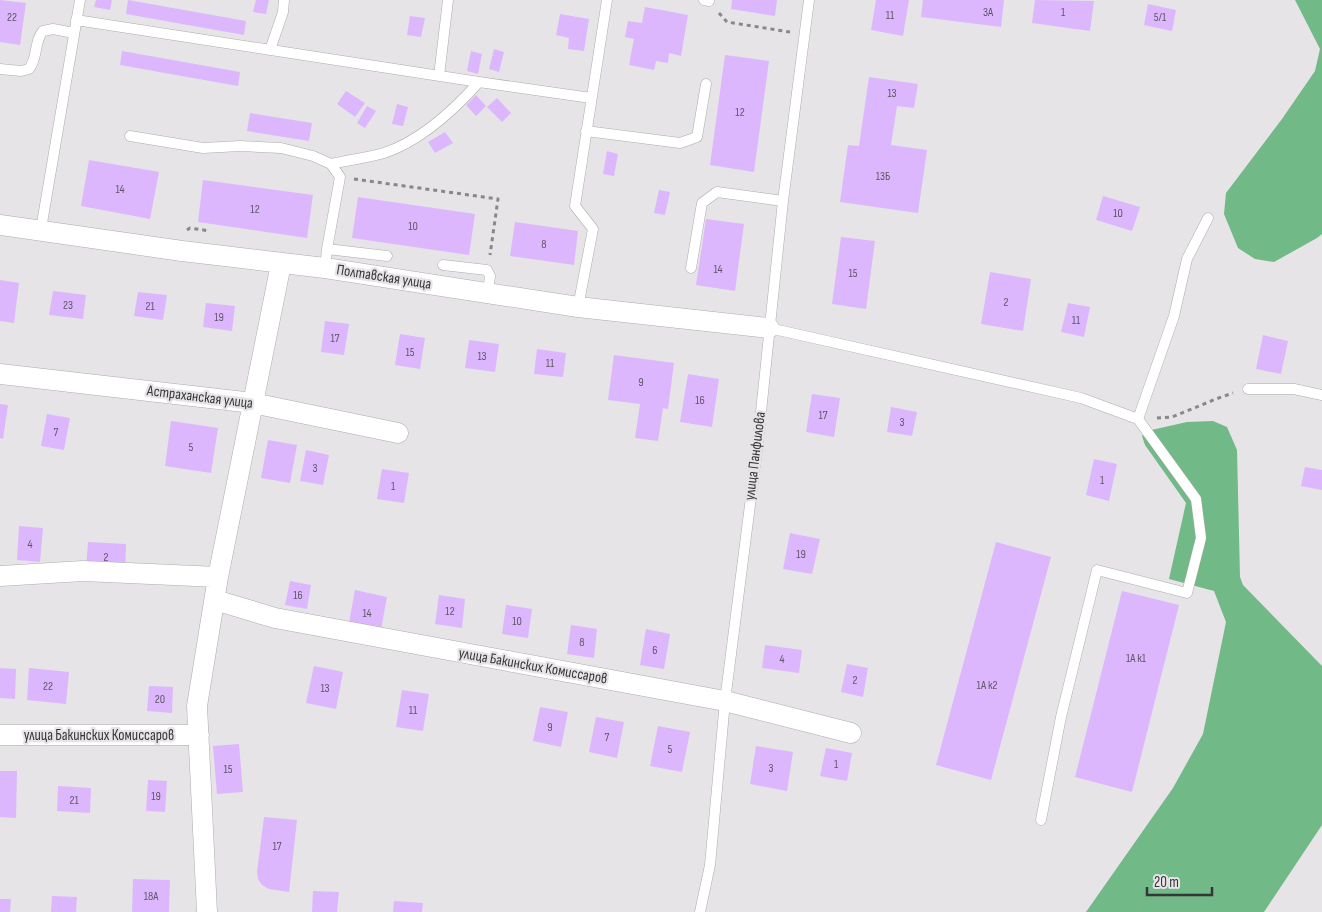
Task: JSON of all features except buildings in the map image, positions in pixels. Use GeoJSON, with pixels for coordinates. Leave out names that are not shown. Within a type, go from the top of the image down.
{"type":"FeatureCollection","features":[{"type":"Feature","properties":{"kind":"street","name":"Полтавская улица"},"geometry":{"type":"LineString","coordinates":[[0,224],[281,264],[326,258],[488,292],[578,307],[768,328]]}},
{"type":"Feature","properties":{"kind":"street"},"geometry":{"type":"LineString","coordinates":[[207,912],[197,706],[218,577],[281,264]]}},
{"type":"Feature","properties":{"kind":"street","name":"Астраханская улица"},"geometry":{"type":"LineString","coordinates":[[0,374],[253,404],[398,433]]}},
{"type":"Feature","properties":{"kind":"street"},"geometry":{"type":"LineString","coordinates":[[0,576],[83,571],[218,577]]}},
{"type":"Feature","properties":{"kind":"street","name":"улица Бакинских Комиссаров"},"geometry":{"type":"LineString","coordinates":[[215,600],[275,618],[725,701],[851,733]]}},
{"type":"Feature","properties":{"kind":"street","name":"улица Бакинских Комиссаров"},"geometry":{"type":"LineString","coordinates":[[0,734],[199,735]]}},
{"type":"Feature","properties":{"kind":"lane"},"geometry":{"type":"LineString","coordinates":[[40,229],[80,0]]}},
{"type":"Feature","properties":{"kind":"lane"},"geometry":{"type":"LineString","coordinates":[[270,50],[284,0]]}},
{"type":"Feature","properties":{"kind":"lane"},"geometry":{"type":"LineString","coordinates":[[439,76],[448,0]]}},
{"type":"Feature","properties":{"kind":"lane"},"geometry":{"type":"LineString","coordinates":[[578,307],[593,229],[575,206],[607,0]]}},
{"type":"Feature","properties":{"kind":"lane","name":"улица Панфилова"},"geometry":{"type":"LineString","coordinates":[[700,912],[710,865],[725,701],[757,450],[768,328],[809,0]]}},
{"type":"Feature","properties":{"kind":"lane"},"geometry":{"type":"LineString","coordinates":[[76,20],[591,98]]}},
{"type":"Feature","properties":{"kind":"lane"},"geometry":{"type":"LineString","coordinates":[[0,69],[29,70],[35,62],[39,35],[43,30],[53,28],[74,33]]}},
{"type":"Feature","properties":{"kind":"lane"},"geometry":{"type":"LineString","coordinates":[[331,164],[382,153],[414,140],[462,101],[479,82]]}},
{"type":"Feature","properties":{"kind":"lane"},"geometry":{"type":"LineString","coordinates":[[586,131],[680,143],[697,137],[706,84]]}},
{"type":"Feature","properties":{"kind":"lane"},"geometry":{"type":"LineString","coordinates":[[130,136],[203,148],[240,146],[281,148],[313,156],[331,164],[340,177],[326,258],[386,256]]}},
{"type":"Feature","properties":{"kind":"lane"},"geometry":{"type":"LineString","coordinates":[[691,268],[702,202],[717,192],[783,201]]}},
{"type":"Feature","properties":{"kind":"lane"},"geometry":{"type":"LineString","coordinates":[[1138,419],[1174,316],[1187,259],[1208,218]]}},
{"type":"Feature","properties":{"kind":"lane"},"geometry":{"type":"LineString","coordinates":[[443,266],[488,270],[490,276],[488,292]]}},
{"type":"Feature","properties":{"kind":"lane"},"geometry":{"type":"LineString","coordinates":[[768,328],[1081,398],[1138,419],[1196,499],[1201,538],[1187,593],[1097,570],[1061,717],[1041,820]]}},
{"type":"Feature","properties":{"kind":"lane"},"geometry":{"type":"LineString","coordinates":[[1248,389],[1294,389],[1322,394]]}},
{"type":"Feature","properties":{"kind":"path"},"geometry":{"type":"LineString","coordinates":[[707,0],[727,22],[805,35]]}},
{"type":"Feature","properties":{"kind":"path"},"geometry":{"type":"LineString","coordinates":[[340,177],[498,199],[488,270]]}},
{"type":"Feature","properties":{"kind":"path"},"geometry":{"type":"LineString","coordinates":[[1138,419],[1172,418],[1216,399],[1248,389]]}},
{"type":"Feature","properties":{"kind":"green space"},"geometry":{"type":"Polygon","coordinates":[[[1295,0],[1322,0],[1322,234],[1274,262],[1255,259],[1238,248],[1224,214],[1226,193],[1282,119],[1315,71],[1320,49],[1295,0]]]}},
{"type":"Feature","properties":{"kind":"green space"},"geometry":{"type":"Polygon","coordinates":[[[1213,421],[1227,427],[1237,450],[1240,577],[1243,585],[1322,666],[1322,825],[1264,912],[1086,912],[1173,788],[1203,734],[1226,622],[1214,591],[1169,579],[1186,503],[1145,445],[1142,436],[1147,431],[1187,422],[1213,421]]]}}]}
